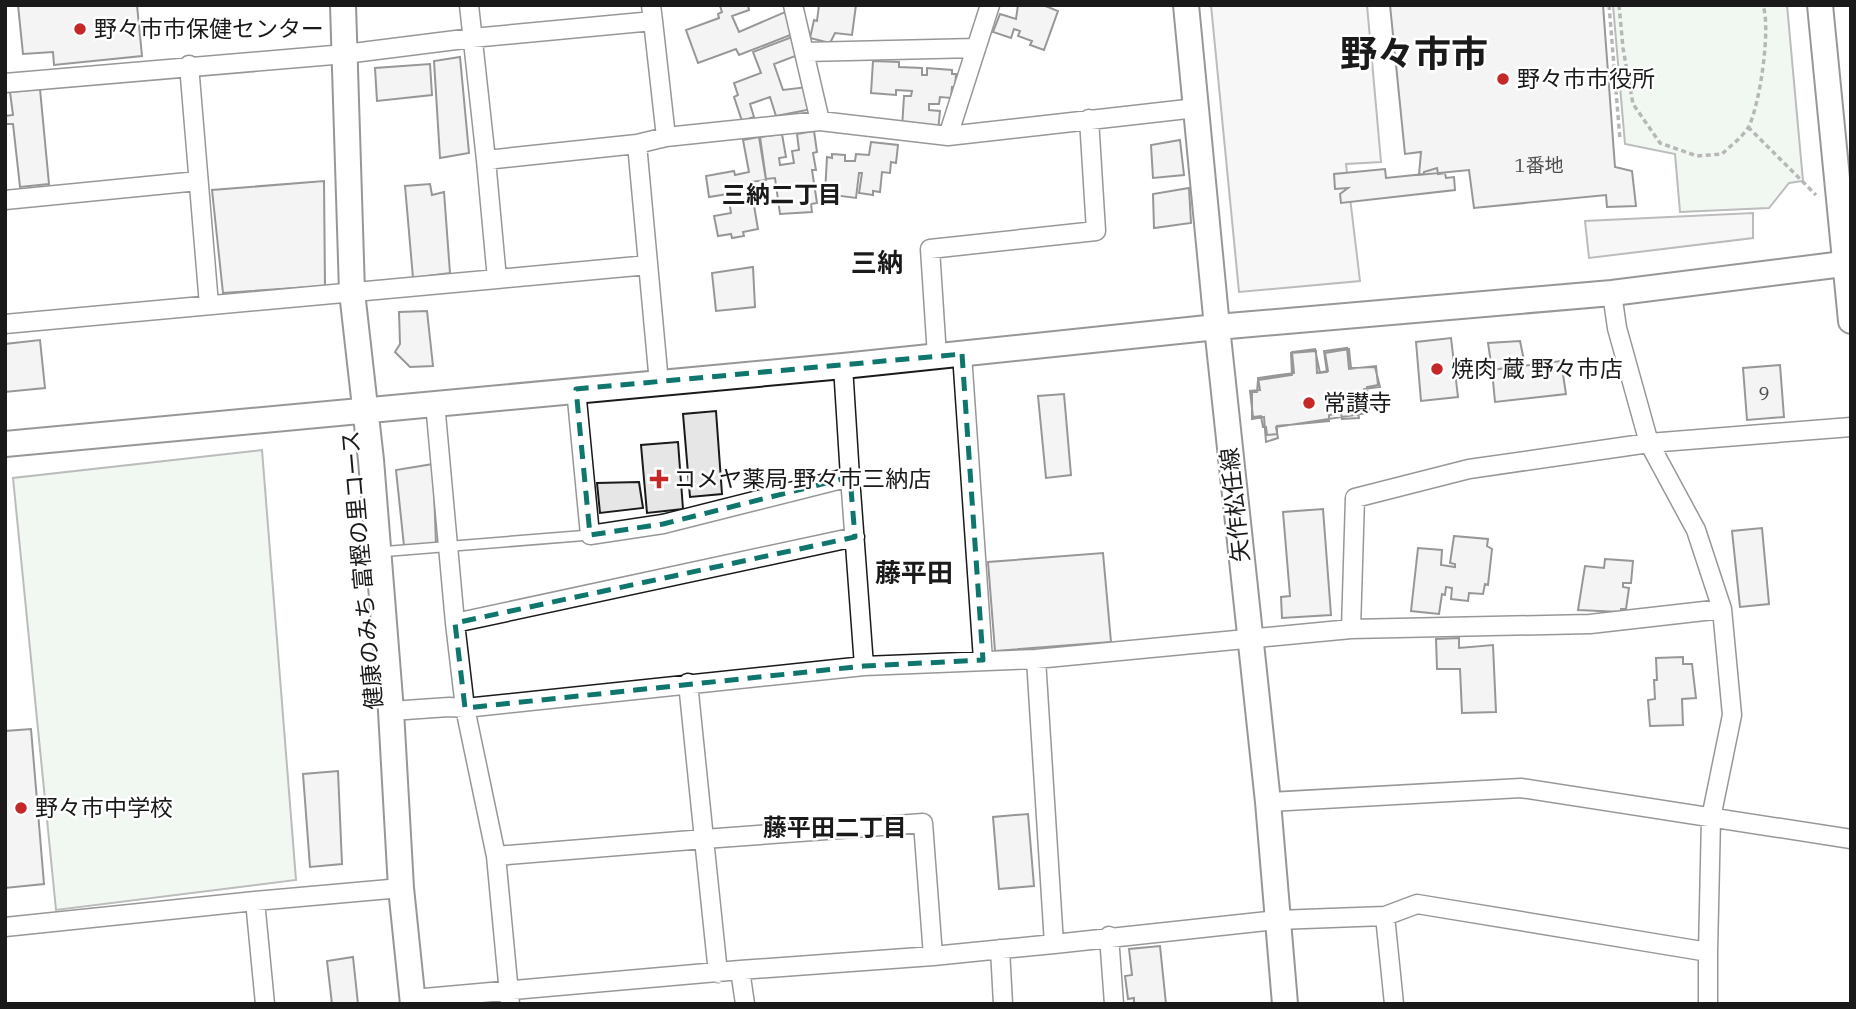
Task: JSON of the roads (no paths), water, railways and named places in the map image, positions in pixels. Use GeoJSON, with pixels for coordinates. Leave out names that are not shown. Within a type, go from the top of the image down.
{"type":"FeatureCollection","features":[{"type":"Feature","properties":{"kind":"street"},"geometry":{"type":"LineString","coordinates":[[344,5],[352,292],[378,552],[391,711],[401,888],[413,1002],[509,998],[740,970],[933,956],[1277,920],[1385,916],[1417,904],[1708,952]]}},
{"type":"Feature","properties":{"kind":"street"},"geometry":{"type":"LineString","coordinates":[[469,5],[497,279]]}},
{"type":"Feature","properties":{"kind":"street"},"geometry":{"type":"LineString","coordinates":[[793,5],[820,121]]}},
{"type":"Feature","properties":{"kind":"street"},"geometry":{"type":"LineString","coordinates":[[948,136],[990,5]]}},
{"type":"Feature","properties":{"kind":"street","name":"矢作松任線"},"geometry":{"type":"LineString","coordinates":[[1186,5],[1249,639],[1268,802],[1284,1004]]}},
{"type":"Feature","properties":{"kind":"street"},"geometry":{"type":"LineString","coordinates":[[1820,5],[1851,321]]}},
{"type":"Feature","properties":{"kind":"street"},"geometry":{"type":"LineString","coordinates":[[5,83],[189,65],[345,54],[652,13],[666,137]]}},
{"type":"Feature","properties":{"kind":"street"},"geometry":{"type":"LineString","coordinates":[[805,52],[976,48]]}},
{"type":"Feature","properties":{"kind":"street"},"geometry":{"type":"LineString","coordinates":[[189,65],[209,305]]}},
{"type":"Feature","properties":{"kind":"street"},"geometry":{"type":"LineString","coordinates":[[486,160],[820,121],[948,136],[1196,108]]}},
{"type":"Feature","properties":{"kind":"street"},"geometry":{"type":"LineString","coordinates":[[983,660],[950,355],[930,249],[1096,231],[1089,119]]}},
{"type":"Feature","properties":{"kind":"street"},"geometry":{"type":"LineString","coordinates":[[637,144],[659,383]]}},
{"type":"Feature","properties":{"kind":"street"},"geometry":{"type":"LineString","coordinates":[[5,200],[198,181]]}},
{"type":"Feature","properties":{"kind":"street"},"geometry":{"type":"LineString","coordinates":[[5,444],[843,366],[1217,327],[1612,293],[1847,263]]}},
{"type":"Feature","properties":{"kind":"street"},"geometry":{"type":"LineString","coordinates":[[5,324],[648,265]]}},
{"type":"Feature","properties":{"kind":"street"},"geometry":{"type":"LineString","coordinates":[[1612,293],[1617,328],[1649,443],[1696,530],[1722,609],[1732,715],[1711,818],[1708,1004]]}},
{"type":"Feature","properties":{"kind":"street"},"geometry":{"type":"LineString","coordinates":[[843,366],[864,666]]}},
{"type":"Feature","properties":{"kind":"street"},"geometry":{"type":"LineString","coordinates":[[576,389],[590,535],[663,524],[850,477]]}},
{"type":"Feature","properties":{"kind":"street"},"geometry":{"type":"LineString","coordinates":[[435,402],[454,623],[465,708],[496,856],[509,998]]}},
{"type":"Feature","properties":{"kind":"street"},"geometry":{"type":"LineString","coordinates":[[1351,629],[1355,498],[1469,469],[1649,443],[1851,427]]}},
{"type":"Feature","properties":{"kind":"street"},"geometry":{"type":"LineString","coordinates":[[454,623],[855,537]]}},
{"type":"Feature","properties":{"kind":"street"},"geometry":{"type":"LineString","coordinates":[[391,711],[465,708],[864,666],[1036,659],[1351,629],[1590,624],[1722,609]]}},
{"type":"Feature","properties":{"kind":"street"},"geometry":{"type":"LineString","coordinates":[[1036,659],[1054,944]]}},
{"type":"Feature","properties":{"kind":"street"},"geometry":{"type":"LineString","coordinates":[[688,683],[718,973]]}},
{"type":"Feature","properties":{"kind":"street"},"geometry":{"type":"LineString","coordinates":[[1268,802],[1521,788],[1851,839]]}},
{"type":"Feature","properties":{"kind":"street"},"geometry":{"type":"LineString","coordinates":[[496,856],[923,823],[933,956]]}},
{"type":"Feature","properties":{"kind":"street"},"geometry":{"type":"LineString","coordinates":[[5,927],[401,888]]}},
{"type":"Feature","properties":{"kind":"street"},"geometry":{"type":"LineString","coordinates":[[255,901],[264,1004]]}},
{"type":"Feature","properties":{"kind":"street"},"geometry":{"type":"LineString","coordinates":[[1385,916],[1394,1004]]}},
{"type":"Feature","properties":{"kind":"street"},"geometry":{"type":"LineString","coordinates":[[1109,936],[1114,1004]]}},
{"type":"Feature","properties":{"kind":"street"},"geometry":{"type":"LineString","coordinates":[[1000,949],[1003,1004]]}},
{"type":"Feature","properties":{"kind":"street"},"geometry":{"type":"LineString","coordinates":[[740,970],[745,1004]]}},
{"type":"Feature","properties":{"kind":"lane"},"geometry":{"type":"LineString","coordinates":[[378,552],[590,535]]}},
{"type":"Feature","properties":{"kind":"place","name":"野々市市保健センター"},"geometry":{"type":"Point","coordinates":[80,29]}},
{"type":"Feature","properties":{"kind":"place","name":"野々市市役所"},"geometry":{"type":"Point","coordinates":[1503,79]}},
{"type":"Feature","properties":{"kind":"place","name":"焼肉 蔵 野々市店"},"geometry":{"type":"Point","coordinates":[1437,369]}},
{"type":"Feature","properties":{"kind":"place","name":"常讃寺"},"geometry":{"type":"Point","coordinates":[1309,403]}},
{"type":"Feature","properties":{"kind":"place","name":"コメヤ薬局 野々市三納店"},"geometry":{"type":"Point","coordinates":[659,479]}},
{"type":"Feature","properties":{"kind":"place","name":"野々市中学校"},"geometry":{"type":"Point","coordinates":[21,808]}},
{"type":"Feature","properties":{"kind":"district","name":"野々市市"},"geometry":{"type":"Point","coordinates":[1414,54]}},
{"type":"Feature","properties":{"kind":"district","name":"三納二丁目"},"geometry":{"type":"Point","coordinates":[782,195]}},
{"type":"Feature","properties":{"kind":"district","name":"三納"},"geometry":{"type":"Point","coordinates":[877,263]}},
{"type":"Feature","properties":{"kind":"district","name":"藤平田"},"geometry":{"type":"Point","coordinates":[914,573]}},
{"type":"Feature","properties":{"kind":"district","name":"藤平田二丁目"},"geometry":{"type":"Point","coordinates":[835,828]}}]}
